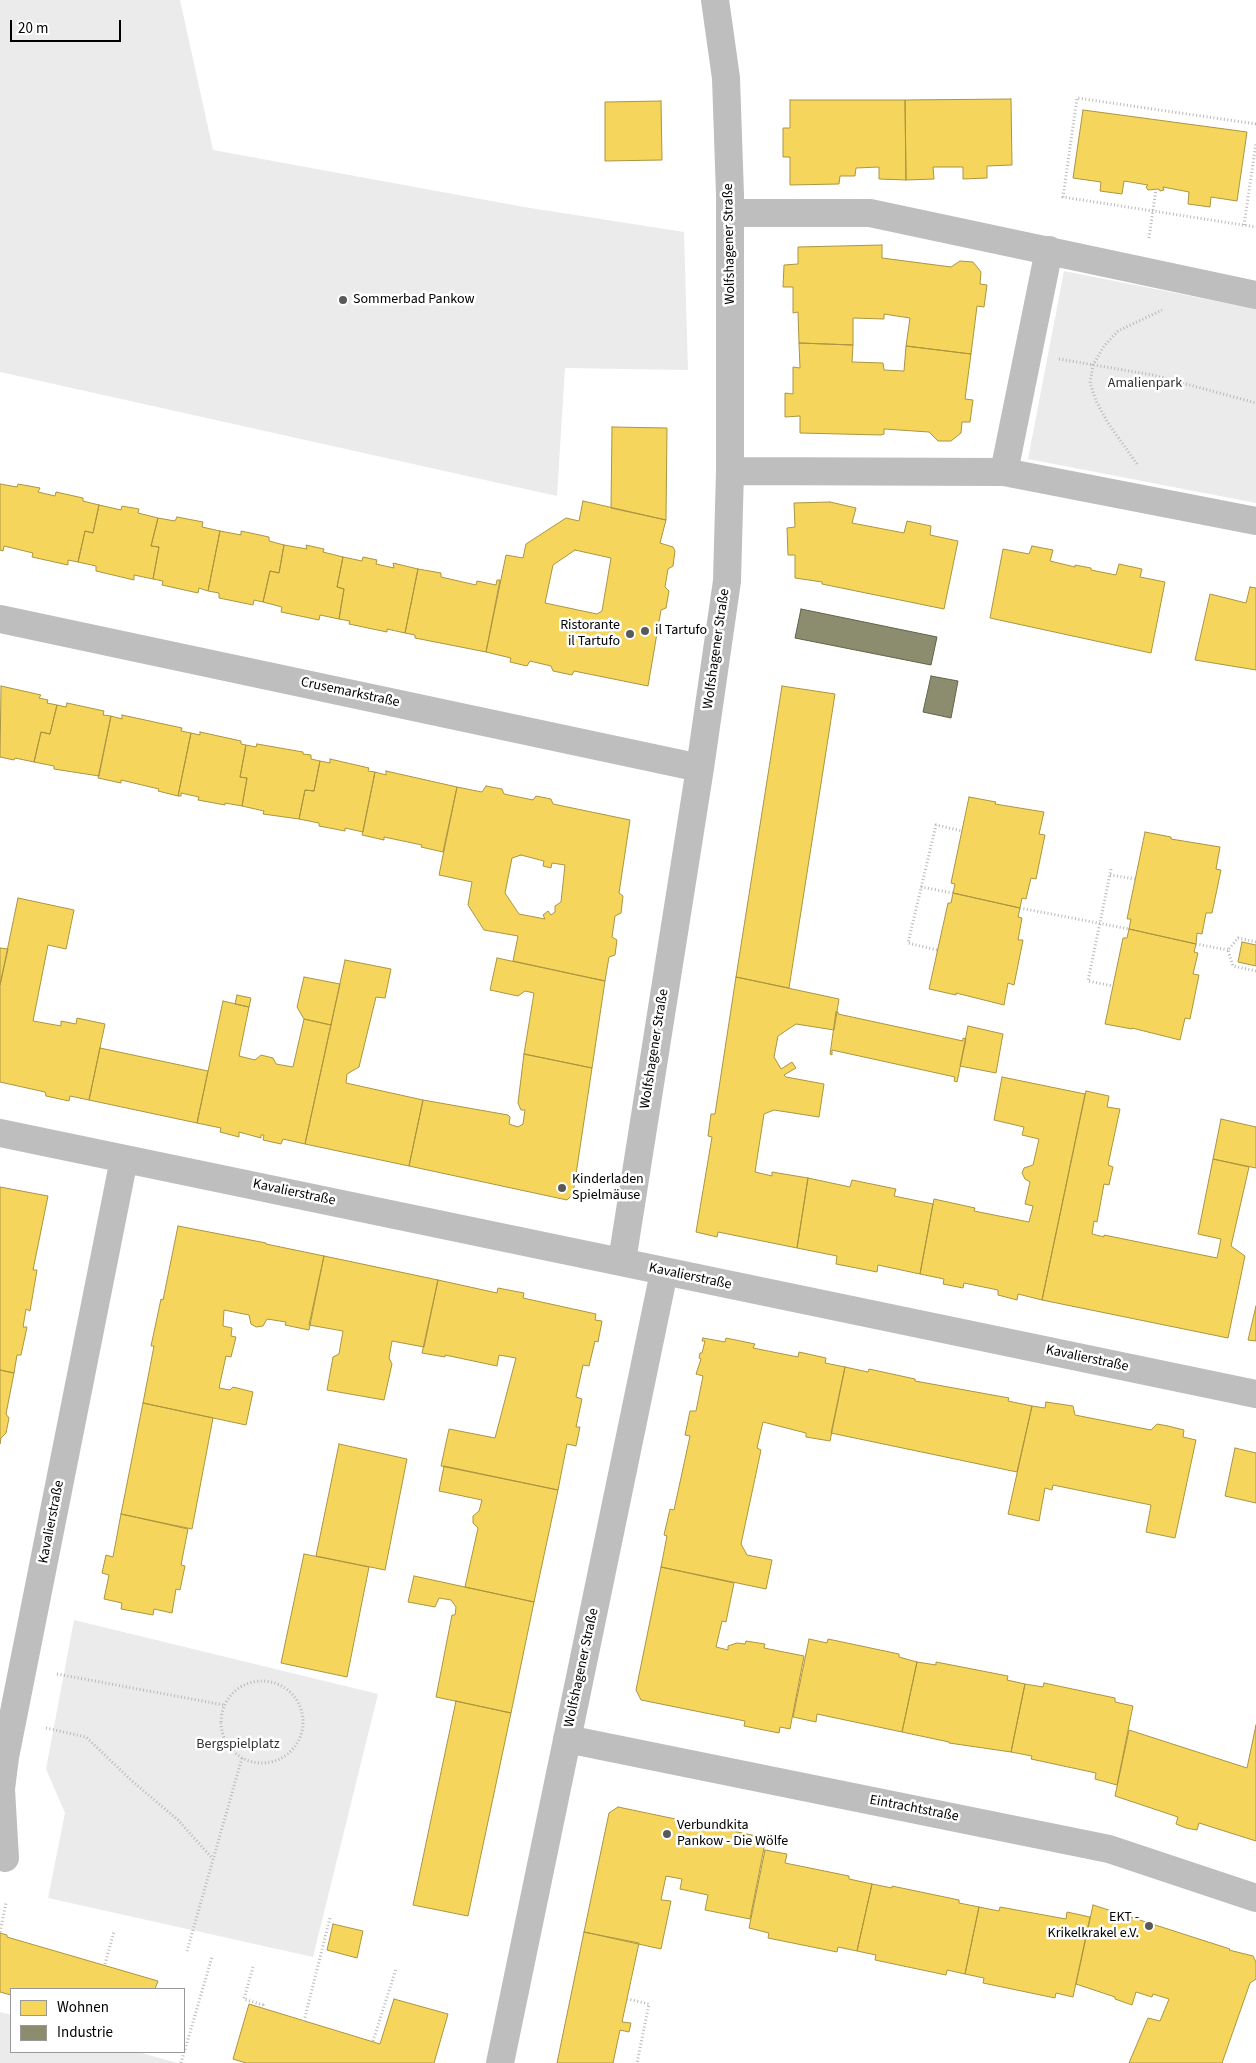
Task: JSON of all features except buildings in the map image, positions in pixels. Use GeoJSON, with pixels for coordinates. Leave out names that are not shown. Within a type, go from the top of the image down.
{"type":"FeatureCollection","features":[{"type":"Feature","properties":{"kind":"street","name":"Wolfshagener Straße"},"geometry":{"type":"LineString","coordinates":[[622,1261],[700,768],[727,581],[730,471],[730,213],[726,78],[716,0]]}},
{"type":"Feature","properties":{"kind":"street"},"geometry":{"type":"LineString","coordinates":[[730,213],[870,213],[1256,295]]}},
{"type":"Feature","properties":{"kind":"street"},"geometry":{"type":"LineString","coordinates":[[1004,472],[1049,250]]}},
{"type":"Feature","properties":{"kind":"street"},"geometry":{"type":"LineString","coordinates":[[730,471],[1004,472],[1256,521]]}},
{"type":"Feature","properties":{"kind":"street","name":"Crusemarkstraße"},"geometry":{"type":"LineString","coordinates":[[0,620],[700,768]]}},
{"type":"Feature","properties":{"kind":"street","name":"Kavalierstraße"},"geometry":{"type":"LineString","coordinates":[[0,1134],[622,1261],[664,1272],[1256,1394]]}},
{"type":"Feature","properties":{"kind":"street","name":"Kavalierstraße"},"geometry":{"type":"LineString","coordinates":[[5,1858],[1,1789],[5,1757],[124,1159]]}},
{"type":"Feature","properties":{"kind":"street","name":"Wolfshagener Straße"},"geometry":{"type":"LineString","coordinates":[[500,2063],[664,1272]]}},
{"type":"Feature","properties":{"kind":"street","name":"Eintrachtstraße"},"geometry":{"type":"LineString","coordinates":[[567,1739],[1109,1848],[1256,1898]]}},
{"type":"Feature","properties":{"kind":"path"},"geometry":{"type":"LineString","coordinates":[[1256,124],[1077,98],[1063,197],[1256,227]]}},
{"type":"Feature","properties":{"kind":"path"},"geometry":{"type":"LineString","coordinates":[[1244,225],[1256,143]]}},
{"type":"Feature","properties":{"kind":"path"},"geometry":{"type":"LineString","coordinates":[[1148,245],[1156,189]]}},
{"type":"Feature","properties":{"kind":"path"},"geometry":{"type":"LineString","coordinates":[[1139,467],[1108,423],[1096,401],[1090,383],[1092,365],[1104,346],[1118,331],[1165,309]]}},
{"type":"Feature","properties":{"kind":"path"},"geometry":{"type":"LineString","coordinates":[[1076,362],[1153,375],[1256,403]]}},
{"type":"Feature","properties":{"kind":"path"},"geometry":{"type":"LineString","coordinates":[[938,950],[908,943],[936,825],[962,830]]}},
{"type":"Feature","properties":{"kind":"path"},"geometry":{"type":"LineString","coordinates":[[1112,868],[1088,981],[1113,986]]}},
{"type":"Feature","properties":{"kind":"path"},"geometry":{"type":"LineString","coordinates":[[1110,875],[1135,879]]}},
{"type":"Feature","properties":{"kind":"path"},"geometry":{"type":"LineString","coordinates":[[921,887],[954,894]]}},
{"type":"Feature","properties":{"kind":"path"},"geometry":{"type":"LineString","coordinates":[[1020,908],[1129,929]]}},
{"type":"Feature","properties":{"kind":"path"},"geometry":{"type":"LineString","coordinates":[[1228,950],[1238,938],[1256,942]]}},
{"type":"Feature","properties":{"kind":"path"},"geometry":{"type":"LineString","coordinates":[[1196,944],[1228,950]]}},
{"type":"Feature","properties":{"kind":"path"},"geometry":{"type":"LineString","coordinates":[[1228,950],[1232,966],[1256,971]]}},
{"type":"Feature","properties":{"kind":"path"},"geometry":{"type":"LineString","coordinates":[[57,1674],[224,1705]]}},
{"type":"Feature","properties":{"kind":"path"},"geometry":{"type":"LineString","coordinates":[[256,1681],[270,1682],[282,1686],[293,1694],[300,1706],[303,1719],[302,1733],[296,1745],[287,1755],[275,1761],[262,1763],[242,1758],[227,1745],[222,1732],[221,1718],[224,1705],[232,1694],[243,1685],[256,1681]]}},
{"type":"Feature","properties":{"kind":"path"},"geometry":{"type":"LineString","coordinates":[[46,1728],[86,1737],[132,1781],[178,1820],[213,1859]]}},
{"type":"Feature","properties":{"kind":"path"},"geometry":{"type":"LineString","coordinates":[[187,1951],[242,1758]]}},
{"type":"Feature","properties":{"kind":"path"},"geometry":{"type":"LineString","coordinates":[[0,1932],[6,1903]]}},
{"type":"Feature","properties":{"kind":"path"},"geometry":{"type":"LineString","coordinates":[[304,2021],[330,1918]]}},
{"type":"Feature","properties":{"kind":"path"},"geometry":{"type":"LineString","coordinates":[[104,1964],[114,1931]]}},
{"type":"Feature","properties":{"kind":"path"},"geometry":{"type":"LineString","coordinates":[[185,2049],[212,1957]]}},
{"type":"Feature","properties":{"kind":"path"},"geometry":{"type":"LineString","coordinates":[[253,1967],[244,1999],[263,2005],[262,2008]]}},
{"type":"Feature","properties":{"kind":"path"},"geometry":{"type":"LineString","coordinates":[[373,2041],[396,1968]]}},
{"type":"Feature","properties":{"kind":"path"},"geometry":{"type":"LineString","coordinates":[[627,1999],[649,2004],[637,2063]]}},
{"type":"Feature","properties":{"kind":"green space","name":"Sommerbad Pankow"},"geometry":{"type":"Polygon","coordinates":[[[0,0],[180,0],[213,150],[524,207],[684,232],[688,370],[565,368],[557,496],[0,372],[0,0]]]}},
{"type":"Feature","properties":{"kind":"green space","name":"Amalienpark"},"geometry":{"type":"Polygon","coordinates":[[[1064,271],[1256,309],[1256,503],[1028,459],[1064,271]]]}},
{"type":"Feature","properties":{"kind":"green space","name":"Bergspielplatz"},"geometry":{"type":"Polygon","coordinates":[[[74,1620],[378,1694],[313,1957],[48,1898],[65,1813],[46,1769],[74,1620]]]}},
{"type":"Feature","properties":{"kind":"green space"},"geometry":{"type":"Polygon","coordinates":[[[0,2012],[10,2015],[10,2053],[142,2053],[178,2063],[0,2063],[0,2012]]]}},
{"type":"Feature","properties":{"kind":"place","name":"Sommerbad Pankow"},"geometry":{"type":"Point","coordinates":[343,300]}},
{"type":"Feature","properties":{"kind":"place","name":"il Tartufo"},"geometry":{"type":"Point","coordinates":[645,631]}},
{"type":"Feature","properties":{"kind":"place","name":"Ristorante il Tartufo"},"geometry":{"type":"Point","coordinates":[630,634]}},
{"type":"Feature","properties":{"kind":"place","name":"Kinderladen Spielmäuse"},"geometry":{"type":"Point","coordinates":[562,1188]}},
{"type":"Feature","properties":{"kind":"place","name":"Verbundkita Pankow - Die Wölfe"},"geometry":{"type":"Point","coordinates":[667,1834]}},
{"type":"Feature","properties":{"kind":"place","name":"EKT - Krikelkrakel e.V."},"geometry":{"type":"Point","coordinates":[1149,1926]}}]}
